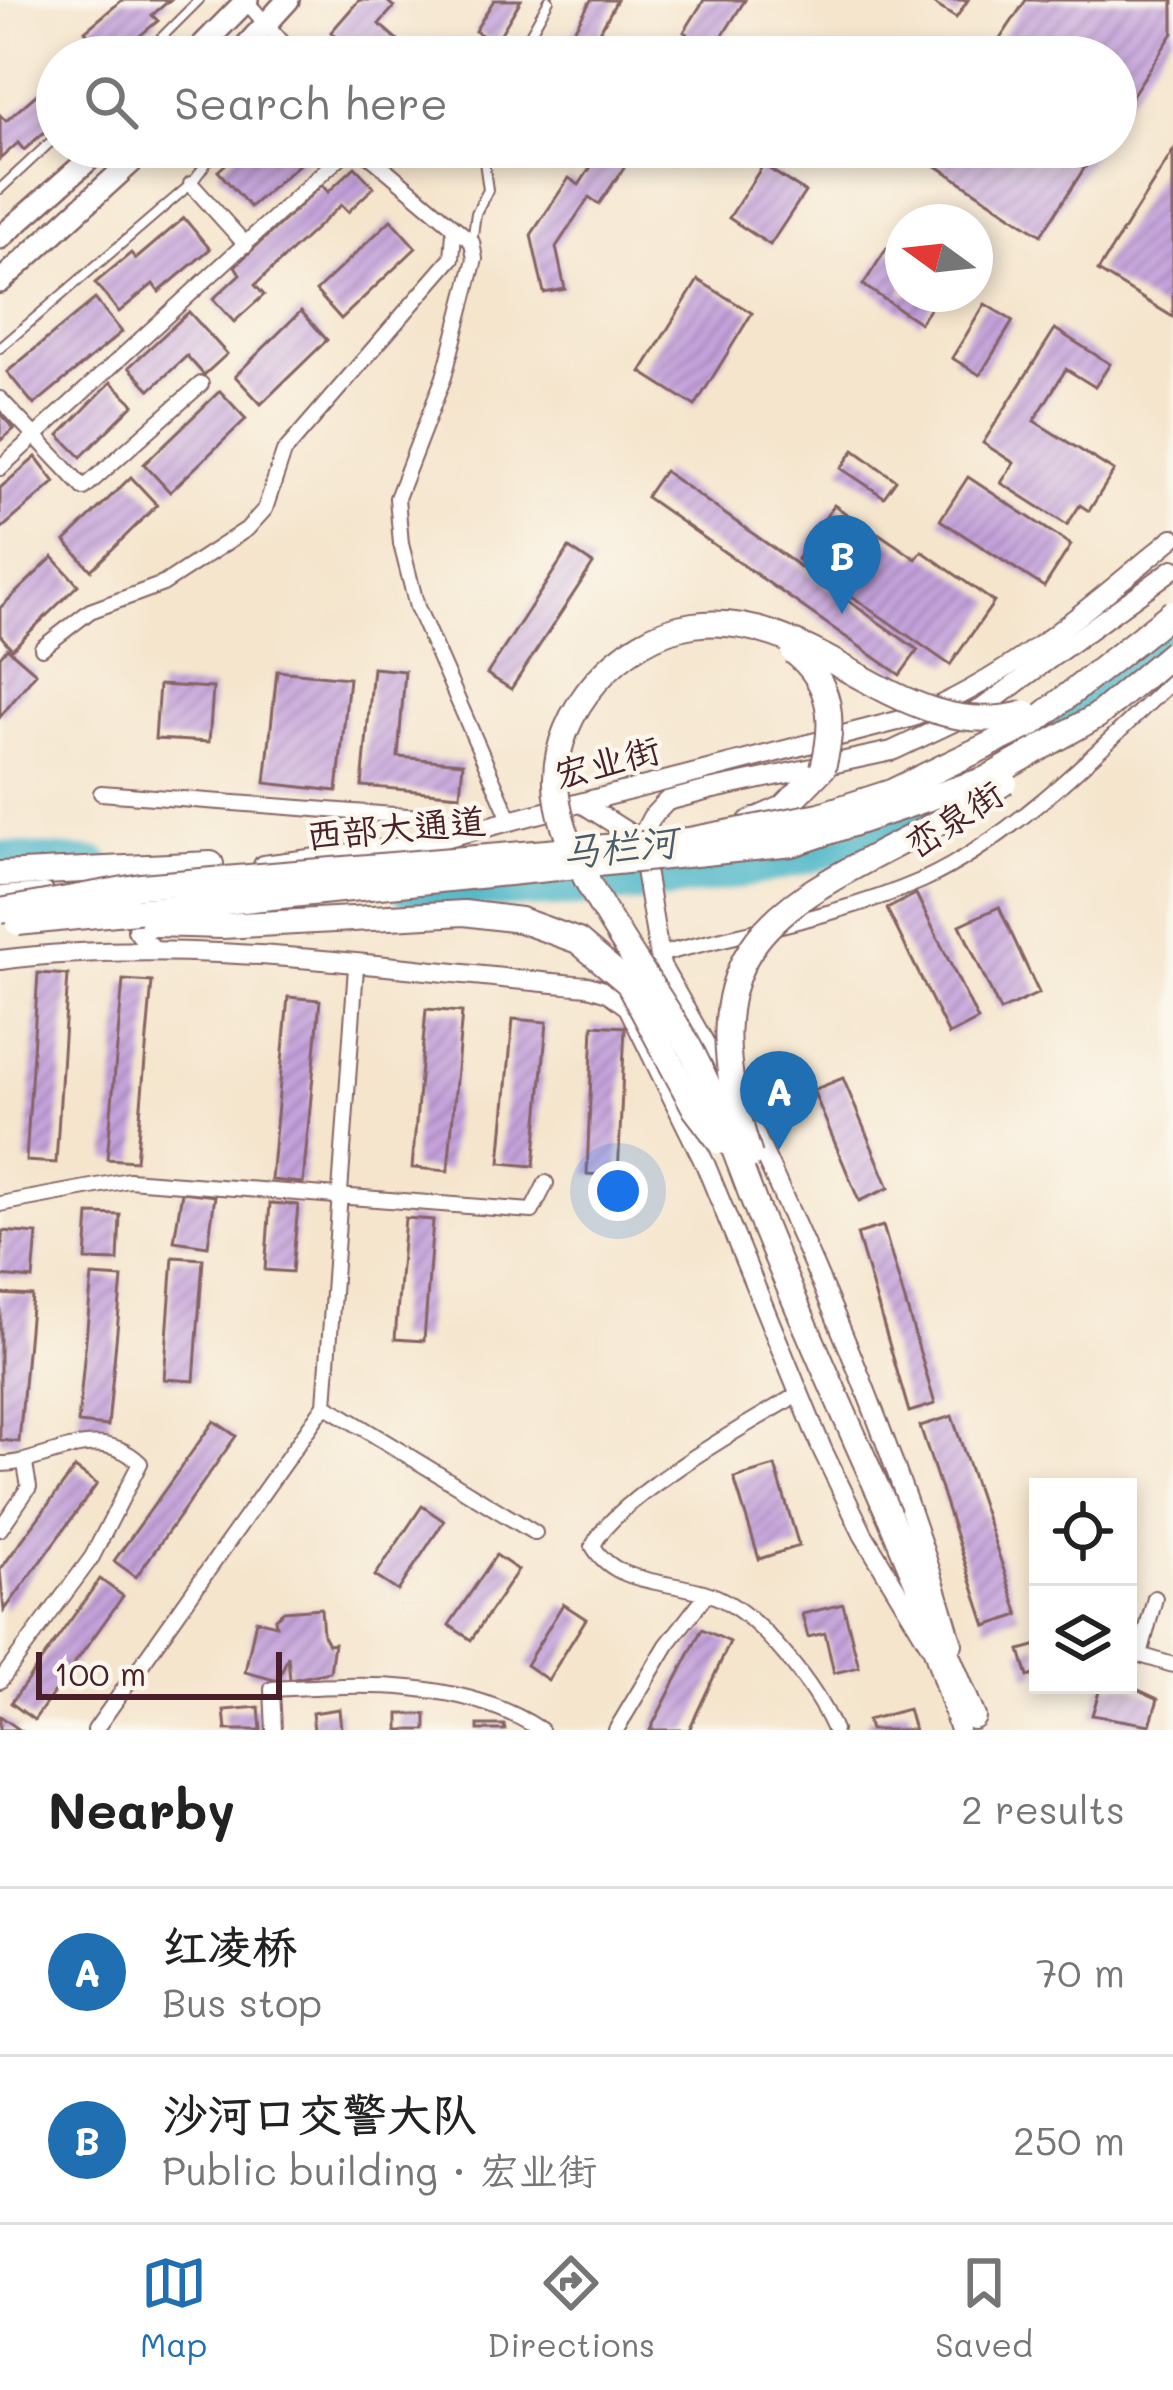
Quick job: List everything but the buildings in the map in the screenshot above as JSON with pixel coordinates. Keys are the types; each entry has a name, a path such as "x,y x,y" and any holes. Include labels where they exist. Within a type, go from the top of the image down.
{"highway":[{"name":"西部大通道","path":"0,910 141,886 708,836 820,815 891,792 1032,724 1173,612"},
{"path":"970,1726 889,1515 810,1341 695,1057 569,844 556,782 569,722 608,666 693,625 773,636 874,688 951,718 1010,718 1071,693"},
{"path":"708,836 784,808 823,768 830,709 824,688 814,668 773,636"},
{"name":"西部大通道","path":"0,925 794,844 986,778 1097,716 1173,652"},
{"path":"810,1341 742,1131 729,1054 732,982 752,940 789,903 948,820 1097,716"},
{"path":"0,874 228,864 356,867"},
{"path":"49,920 222,926 464,913 520,920 578,940 628,982 695,1109 741,1172"},
{"path":"889,1515 933,1650"}],"main road":[{"path":"211,36 246,0"},
{"path":"255,36 288,0"},
{"path":"0,238 79,168"},
{"path":"0,282 125,168"},
{"name":"宏业街","path":"0,896 417,845 874,729 951,702 1033,653 1173,538"},
{"name":"宏业街","path":"640,840 667,801 892,751 981,709 1173,568"},
{"path":"583,804 640,840 652,928 673,995 744,1112 842,1322 914,1508 970,1726"},
{"path":"153,950 137,930 136,917 146,892 165,877"},
{"path":"0,960 71,951 153,950 588,986 608,992 628,1007 706,1166 799,1394 863,1534 933,1650 970,1726"},
{"path":"588,986 658,955"}],"street":[{"path":"246,0 276,36"},
{"path":"0,468 332,168"},
{"path":"379,168 472,242 475,259 444,377 397,498 400,544 417,608 511,819"},
{"path":"191,184 246,245"},
{"path":"43,648 90,611 164,584 247,529 265,508 284,452 452,258 454,232"},
{"path":"0,399 84,488 201,384"},
{"name":"峦泉街","path":"658,955 923,880 981,845 1071,774 1173,680"},
{"path":"101,794 474,820 478,829"},
{"path":"95,1730 325,1405 356,967"},
{"path":"0,1204 129,1180 532,1211 546,1183"},
{"path":"799,1394 730,1433 602,1528 593,1546 602,1562 706,1595 748,1619 817,1692 834,1730"},
{"path":"325,1405 535,1533"},
{"path":"0,1464 25,1464 78,1442 129,1453 140,1463 92,1557 0,1681"},
{"path":"0,1529 29,1487 25,1464"},
{"path":"616,1730 668,1645 706,1595"},
{"path":"1155,1598 1140,1654 1173,1665"},
{"path":"274,1730 272,1689 389,1687 440,1690 502,1706 541,1730"}],"lane":[{"path":"163,36 200,0"},
{"path":"529,36 549,0"},
{"path":"0,189 36,156"},
{"path":"0,348 191,184 203,168"},
{"path":"472,242 476,213 488,190 485,168"}],"waterway":[{"name":"马栏河","path":"1033,744 1173,627"},
{"name":"马栏河","path":"406,890 539,892 673,884 805,860 930,816"},
{"name":"马栏河","path":"0,856 96,863"}],"place":[{"name":"沙河口交警大队","path":"842,614"},
{"name":"红凌桥","path":"779,1150"}]}
